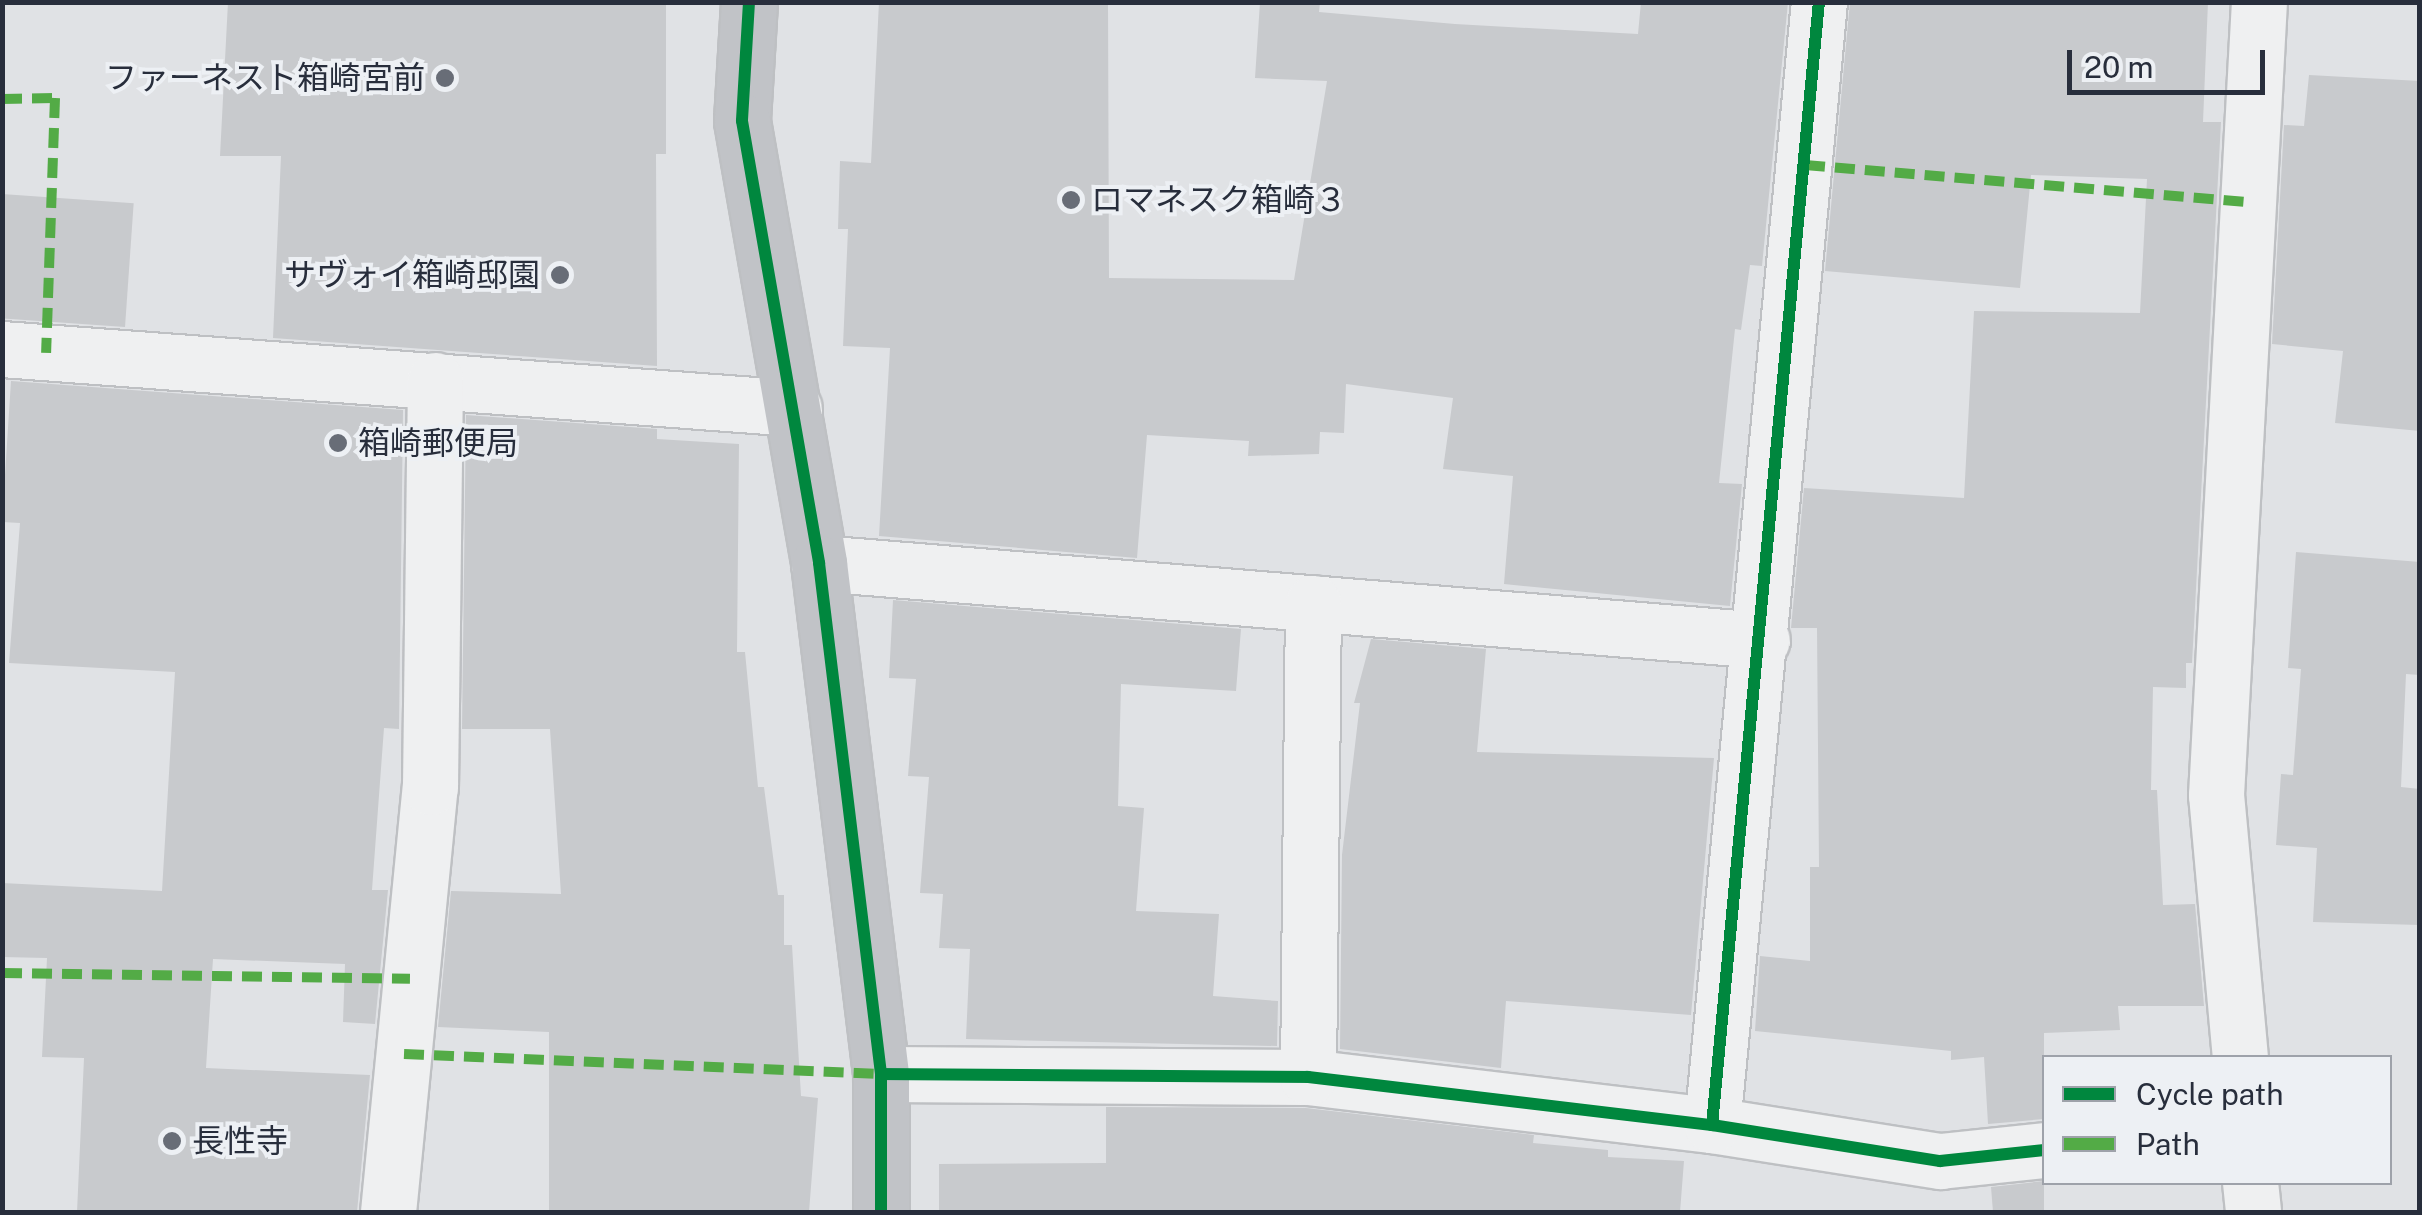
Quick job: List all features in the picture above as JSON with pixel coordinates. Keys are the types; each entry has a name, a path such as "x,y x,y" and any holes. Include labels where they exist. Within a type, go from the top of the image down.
{"street":[{"path":"749,2 742,121 819,563 881,1074 881,1212"},
{"path":"1712,1126 1762,640 1819,2"},
{"path":"2240,1055 2216,795 2260,2"},
{"path":"2,350 794,408"},
{"path":"388,1212 430,786 435,380"},
{"path":"819,563 1762,640"},
{"path":"1308,1077 1313,603"},
{"path":"881,1074 1308,1077 1712,1126 1940,1160 2042,1150"},
{"path":"2250,1185 2253,1212"}],"building":[{"path":"228,2 666,2 666,154 656,154 657,366 273,338 281,156 220,156"},
{"path":"879,2 1108,2 1109,278 1294,280 1327,81 1255,78 1260,2 1320,2 1319,12 1455,24 1638,34 1641,2 1788,2 1762,266 1750,265 1741,330 1735,329 1719,483 1742,484 1730,606 1504,584 1513,476 1443,469 1453,398 1346,384 1344,433 1320,432 1319,454 1248,456 1249,441 1147,435 1137,558 879,536 890,348 843,346 848,229 838,229 840,161 871,163"},
{"path":"1850,2 2208,2 2203,122 2221,122 2192,663 2186,663 2186,688 2153,687 2151,790 2157,790 2163,905 2195,904 2204,1006 2118,1006 2120,1030 2044,1033 2042,1119 1988,1124 1984,1057 1951,1060 1951,1051 1755,1031 1760,956 1810,961 1810,867 1819,867 1817,628 1791,628 1804,488 1964,498 1974,311 2140,313 2147,179 2031,175 2020,288 1825,271"},
{"path":"2309,75 2420,81 2420,431 2335,423 2343,351 2272,344 2284,125 2304,126"},
{"path":"2,194 134,203 125,327 2,318"},
{"path":"11,381 403,410 399,729 384,728 372,890 388,890 375,1024 343,1022 345,964 213,959 206,1068 370,1075 357,1212 77,1212 84,1058 42,1057 47,958 2,957 2,883 162,891 175,672 9,663 20,523 2,522"},
{"path":"466,415 657,429 657,439 739,444 737,652 745,652 758,787 764,787 778,895 784,895 784,945 792,945 801,1096 818,1098 809,1212 549,1212 549,1032 438,1027 451,891 561,894 550,729 462,729"},
{"path":"2296,552 2420,562 2420,675 2406,674 2401,787 2420,789 2420,925 2313,922 2317,848 2276,845 2281,774 2293,775 2301,669 2288,668"},
{"path":"893,600 1241,629 1236,691 1121,684 1118,806 1144,808 1136,911 1219,914 1213,996 1278,1001 1277,1046 966,1039 970,949 939,948 943,894 920,893 929,777 908,776 916,679 889,678"},
{"path":"1371,639 1486,649 1477,752 1714,758 1691,1015 1506,1001 1501,1068 1340,1049 1342,855 1360,703 1354,703"},
{"path":"1106,1107 1306,1108 1534,1135 1533,1143 1608,1150 1608,1157 1684,1161 1680,1212 939,1212 939,1164 1106,1163"},
{"path":"2042,1181 2044,1212 1993,1212 1991,1187"}],"marked path":[{"path":"2,99 55,98 46,353"},
{"path":"1805,165 2249,202"},
{"path":"2,973 410,979"},
{"path":"404,1054 881,1074"}],"cycle path":[{"path":"749,2 742,121 819,563 881,1074 881,1212"},
{"path":"1712,1125 1819,2"},
{"path":"881,1074 1308,1077 1712,1125 1940,1161 2042,1150"}],"place":[{"name":"ファーネスト箱崎宮前","path":"445,78"},
{"name":"ロマネスク箱崎３","path":"1071,200"},
{"name":"サヴォイ箱崎邸園","path":"560,275"},
{"name":"箱崎郵便局","path":"338,443"},
{"name":"長性寺","path":"172,1141"}]}
